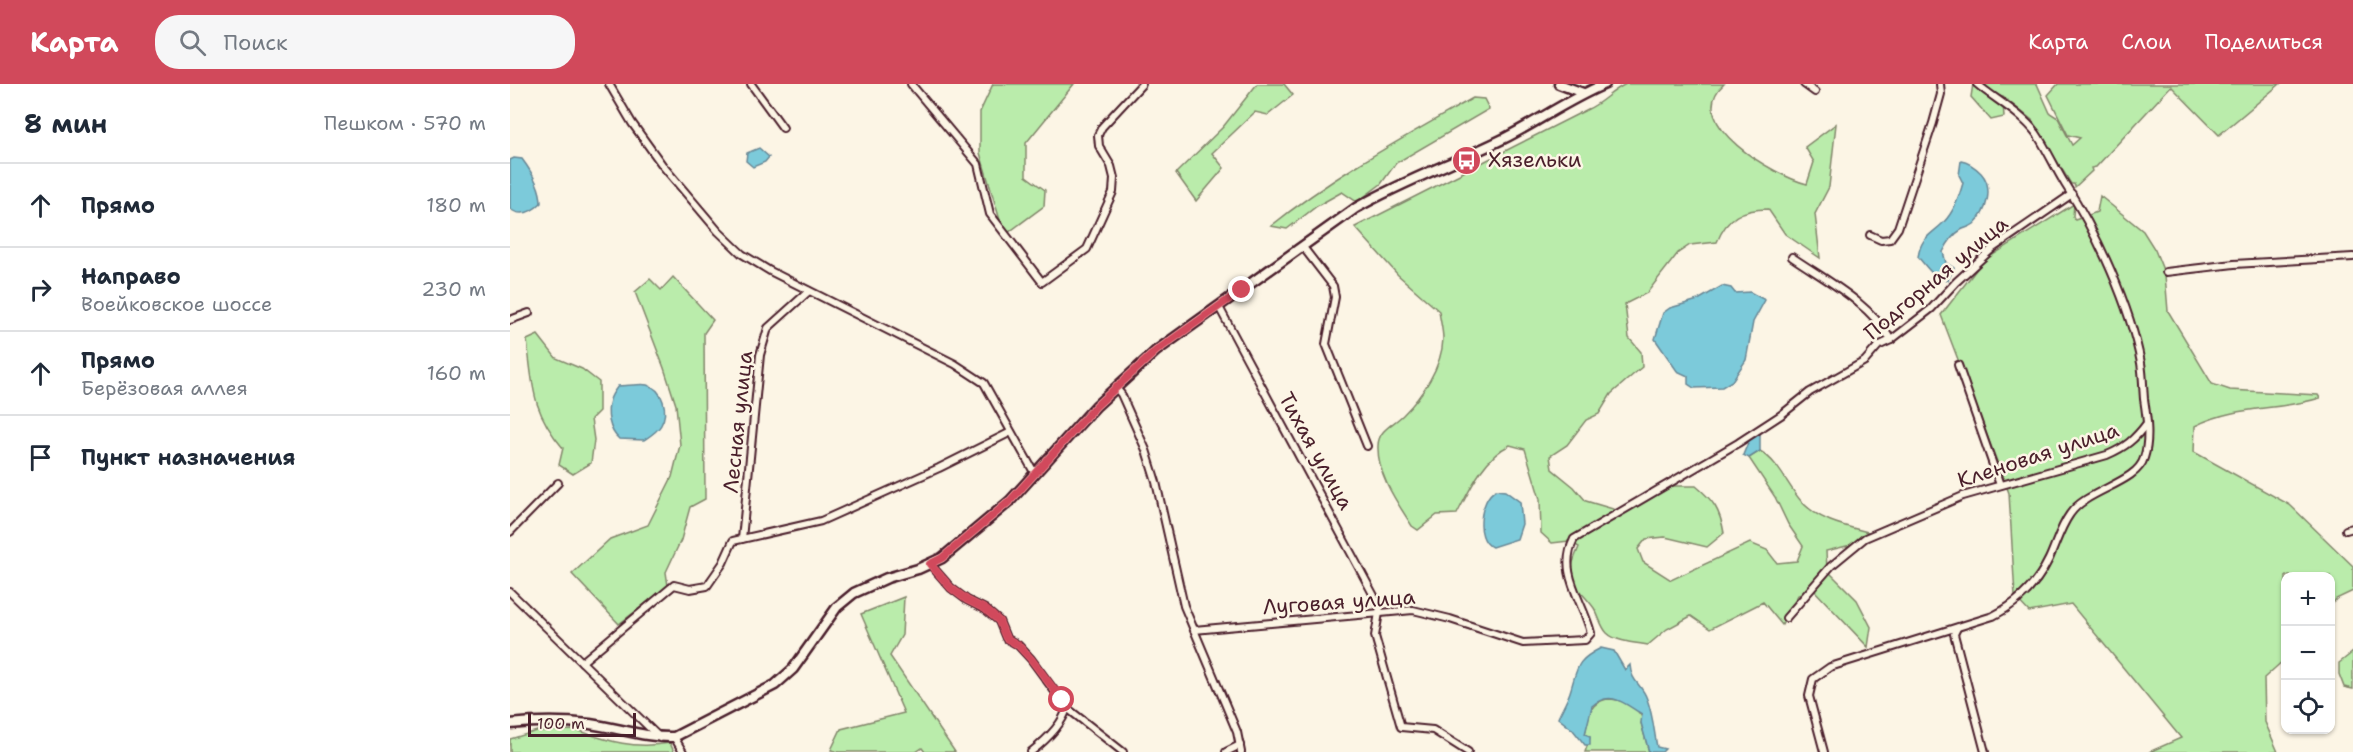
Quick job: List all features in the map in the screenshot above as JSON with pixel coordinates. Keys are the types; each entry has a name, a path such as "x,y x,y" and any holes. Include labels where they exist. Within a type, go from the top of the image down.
{"street":[{"path":"609,84 632,123 663,166 718,231 742,254 770,271 955,364 984,383 1035,474"},
{"path":"752,84 783,128"},
{"path":"911,84 978,164 990,214 1042,282 1087,249 1113,192 1114,178 1111,166 1099,146 1098,135 1102,127 1142,84"},
{"path":"1559,84 1583,93"},
{"path":"510,724 561,721 592,724 660,738 674,737 775,686 793,669 837,607 854,593 942,558 988,521 1108,395 1156,351 1356,208 1384,192 1505,138 1583,93 1605,84"},
{"path":"1804,84 1815,92"},
{"path":"1870,236 1881,240 1890,239 1899,228 1934,123 1941,94 1940,84"},
{"path":"1977,84 2026,123 2036,134 2072,194 2122,300 2140,363 2147,422"},
{"name":"Подгорная улица","path":"1731,445 1781,415 1810,392 1865,361 1878,346 1891,340 1931,309 1986,254 2072,194"},
{"path":"1303,246 1333,286 1335,297 1326,344 1366,446"},
{"path":"1792,257 1859,302 1886,331 1891,340"},
{"path":"2166,272 2234,264 2353,257"},
{"name":"Лесная улица","path":"742,540 760,355 768,328 809,291"},
{"name":"Тихая улица","path":"1218,307 1362,571 1380,607 1379,612"},
{"path":"510,320 529,313"},
{"path":"1958,365 2000,485"},
{"path":"1116,388 1121,394 1146,450 1156,482 1184,606 1238,732 1240,748 1226,752"},
{"name":"Кленовая улица","path":"1786,618 1831,566 1865,538 1962,496 2125,448 2147,422"},
{"name":"Кленовая улица","path":"1824,752 1809,696 1813,679 1830,668 1993,616 2023,596 2049,560 2063,524 2072,510 2085,499 2140,466 2145,454 2147,422"},
{"path":"582,662 674,585 690,589 707,586 723,563 733,541 821,521 939,468 1011,432"},
{"name":"Луговая улица","path":"1194,630 1413,610 1450,619 1523,643 1585,640 1591,633 1588,621 1570,584 1569,548 1574,539 1731,445"},
{"path":"510,532 558,483"},
{"path":"930,564 951,588 967,600 985,609 999,621 1006,638 1018,645 1031,659 1067,708 1124,752"},
{"path":"510,592 660,738"},
{"path":"1379,612 1375,636 1401,727 1433,730 1468,752"},
{"path":"1957,628 1954,634 1985,752"},
{"path":"1031,752 1055,729 1065,716 1067,708"},
{"path":"674,737 683,752"}],"green space":[{"path":"993,84 1074,84 1026,143 1026,176 1045,190 1044,206 1009,232 1002,227 980,153 980,112"},
{"path":"1257,84 1284,84 1293,95 1268,115 1255,112 1212,153 1224,168 1196,201 1176,173 1223,127"},
{"path":"1626,84 1724,84 1714,99 1714,115 1723,131 1737,146 1755,159 1792,179 1807,184 1814,162 1805,147 1836,124 1829,187 1815,214 1820,258 1785,234 1768,209 1759,209 1736,216 1726,226 1717,242 1690,245 1678,253 1647,293 1625,304 1629,338 1641,352 1642,367 1611,394 1599,414 1586,420 1567,445 1550,456 1552,469 1574,487 1586,501 1623,512 1667,486 1696,486 1702,491 1712,501 1718,512 1724,533 1707,547 1665,537 1646,539 1638,549 1643,562 1671,580 1750,543 1767,550 1777,563 1797,561 1803,546 1749,458 1760,451 1772,461 1808,508 1832,522 1868,532 1855,544 1826,551 1827,570 1857,600 1871,627 1868,647 1814,590 1798,595 1782,625 1763,602 1710,629 1691,616 1667,629 1648,645 1627,642 1605,631 1594,608 1573,582 1571,569 1579,547 1569,541 1552,543 1541,533 1540,499 1525,449 1510,445 1501,450 1485,466 1457,514 1437,515 1418,530 1412,526 1384,478 1379,457 1380,436 1399,419 1424,390 1439,360 1443,332 1439,311 1398,275 1355,227 1593,106"},
{"path":"1973,84 2037,84 2050,113 2058,118 2072,145 2080,138 2068,135 2048,95 2058,84 2280,84 2219,135 2171,86 2075,187 2032,120 2003,97 1998,96 2003,102 2004,117 1991,120 1971,97"},
{"path":"1473,98 1484,99 1489,109 1396,163 1381,184 1357,202 1342,192 1317,206 1287,229 1271,226 1344,174"},
{"path":"2100,196 2143,231 2155,250 2165,275 2168,311 2212,384 2230,390 2318,395 2320,398 2289,405 2241,411 2210,419 2195,426 2194,452 2290,505 2353,566 2353,591 2335,600 2335,572 2281,572 2281,663 2264,678 2265,722 2278,752 2149,752 2181,738 2071,604 2029,612 2015,597 2009,493 1941,315 1983,261 2074,204 2075,220 2097,212"},
{"path":"673,277 713,320 704,333 705,499 690,507 681,540 666,572 668,586 619,624 572,574 610,539 648,525 672,477 680,445 676,405 635,292 650,279 661,290"},
{"path":"538,335 556,358 582,369 599,382 599,411 591,419 594,440 591,463 573,474 559,465 563,448 545,422 535,397 527,340"},
{"path":"904,597 902,635 890,656 955,752 925,752 922,748 916,752 838,752 831,750 841,729 904,713 861,614"},
{"path":"2353,652 2353,689 2344,687 2339,674 2339,663"},
{"path":"1607,699 1628,704 1640,714 1649,752 1585,752 1590,738 1585,734 1590,712 1596,704"},
{"path":"577,730 633,745 670,743 674,752 510,752 510,739 537,731"}],"water":[{"path":"759,148 769,157 765,162 753,167 746,161 747,153"},
{"path":"522,159 532,174 541,203 534,209 522,213 510,209 510,160"},
{"path":"1961,161 1981,173 1988,192 1979,219 1955,234 1943,252 1946,263 1954,268 1948,280 1935,275 1918,257 1921,245 1947,219 1956,204 1963,183 1959,175"},
{"path":"1722,286 1731,288 1735,293 1750,292 1765,300 1753,322 1746,360 1732,381 1722,387 1694,388 1688,384 1688,376 1677,371 1655,339 1663,313 1670,308 1698,300"},
{"path":"618,386 653,387 663,401 664,413 660,427 644,440 619,439 613,431 608,416 613,393"},
{"path":"1760,434 1760,451 1749,458 1743,455 1750,438"},
{"path":"1496,490 1505,491 1520,502 1522,524 1517,539 1492,547 1486,543 1483,536 1481,518 1486,501"},
{"path":"1601,648 1614,651 1625,670 1630,665 1634,679 1647,699 1657,747 1665,749 1662,752 1649,752 1641,723 1642,714 1618,700 1606,699 1592,706 1585,734 1590,736 1590,745 1585,745 1573,730 1558,718 1582,661"}],"place":[{"name":"Хязельки","path":"1467,160"}],"route":[{"path":"1062,700 1031,659 1018,645 1006,638 999,621 985,609 967,600 951,588 930,564 942,558 1010,501 1096,406 1156,351 1242,290"}]}
